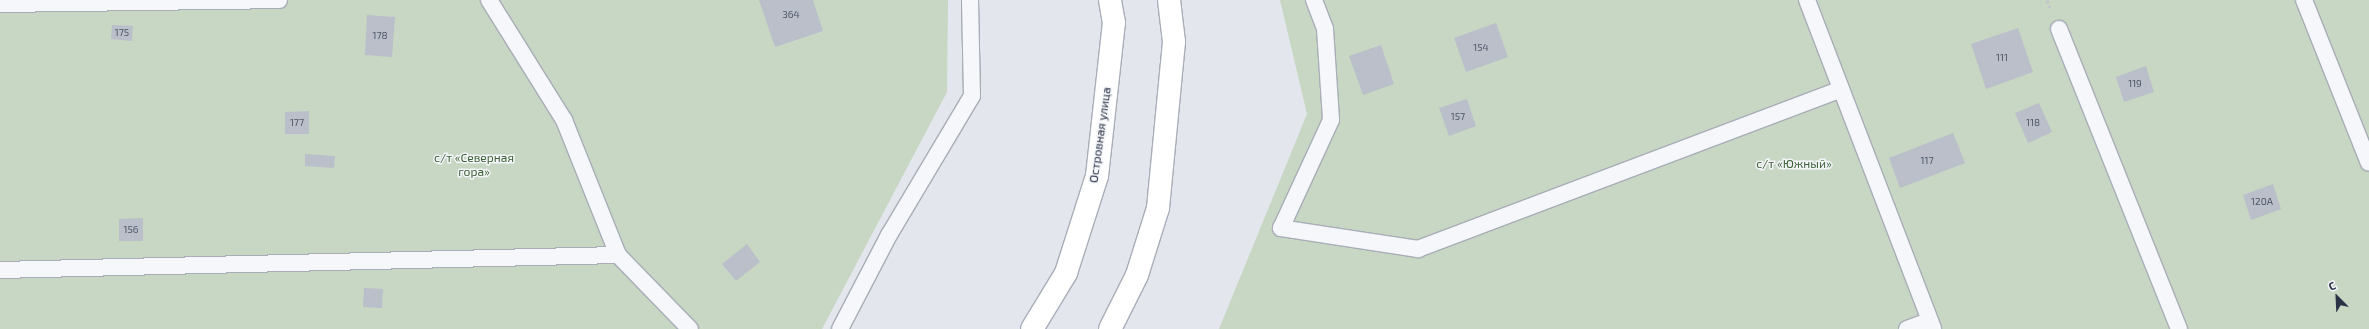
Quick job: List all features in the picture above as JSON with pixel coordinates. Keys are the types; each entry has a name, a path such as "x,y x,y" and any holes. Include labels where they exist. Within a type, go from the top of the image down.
{"main road":[{"name":"Островная улица","path":"1032,329 1066,273 1097,176 1114,23 1110,0"},
{"path":"1110,329 1137,275 1158,208 1174,42 1170,0"}],"lane":[{"path":"0,4 279,0"},
{"path":"489,0 564,120 618,255 690,329"},
{"path":"840,329 888,235 972,96 970,0"},
{"path":"1314,0 1325,29 1331,120 1282,228 1418,249 1841,89"},
{"path":"1808,0 1931,325 1907,329"},
{"path":"2304,0 2369,163"},
{"path":"2059,29 2180,329"},
{"path":"0,270 618,255"}],"green space":[{"name":"с/т «Северная гора»","path":"0,0 948,0 947,92 822,329 0,329"},
{"name":"с/т «Южный»","path":"1280,0 2369,0 2369,329 1219,329 1307,114"}],"building":[{"path":"759,0 813,0 823,31 775,47"},
{"path":"367,15 395,17 392,57 365,55"},
{"path":"1496,23 1508,57 1466,72 1454,38"},
{"path":"112,25 133,26 132,41 111,39"},
{"path":"2018,28 2033,72 1986,89 1971,44"},
{"path":"1381,45 1394,84 1363,95 1349,56"},
{"path":"2146,66 2154,92 2124,102 2116,77"},
{"path":"1467,99 1476,126 1449,136 1439,108"},
{"path":"2039,103 2052,132 2028,143 2015,113"},
{"path":"309,111 309,134 285,134 285,112"},
{"path":"1953,133 1965,163 1900,188 1889,158"},
{"path":"305,154 335,156 334,168 305,166"},
{"path":"2273,184 2281,209 2251,220 2243,195"},
{"path":"143,218 143,241 119,241 119,219"},
{"path":"747,244 760,262 736,281 722,264"},
{"path":"364,288 383,289 382,308 363,307"}]}
